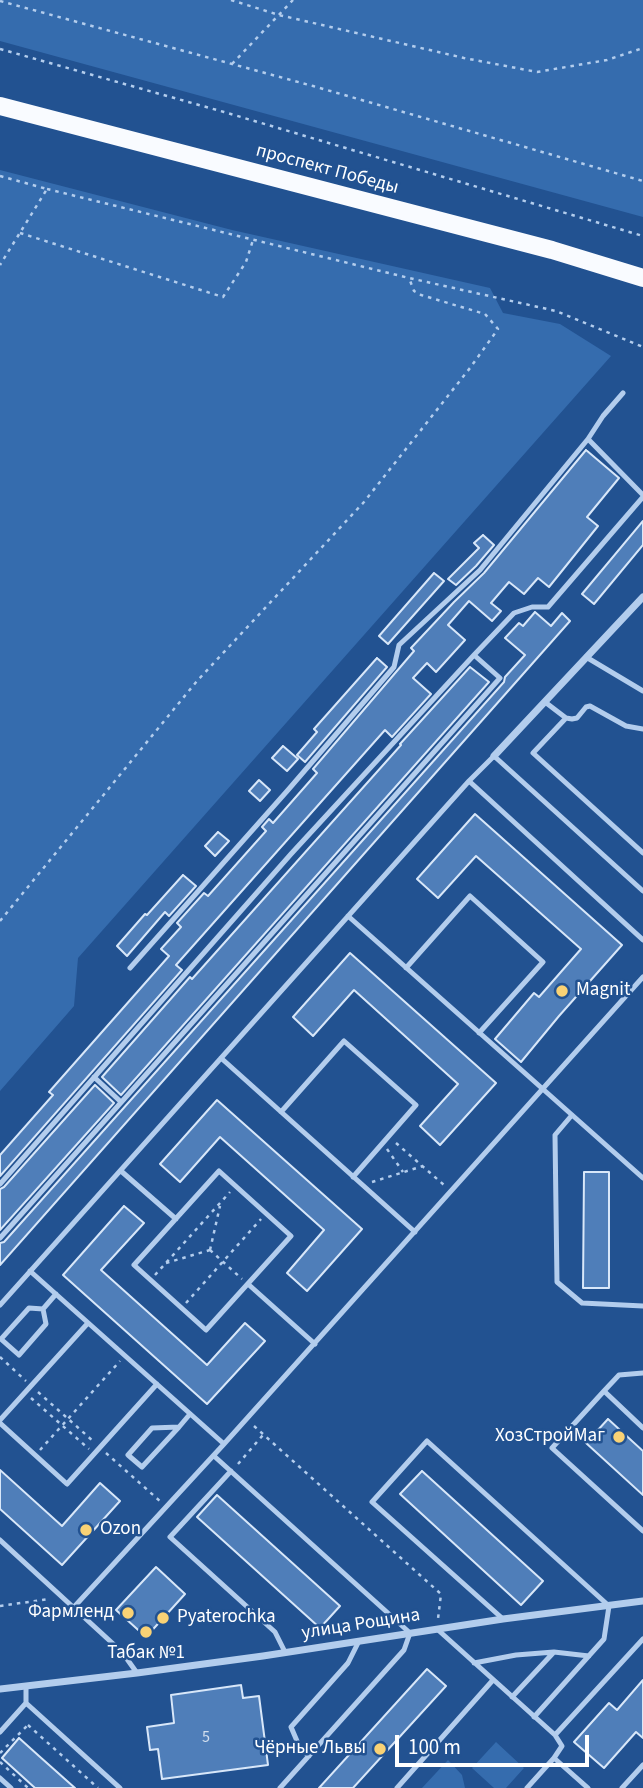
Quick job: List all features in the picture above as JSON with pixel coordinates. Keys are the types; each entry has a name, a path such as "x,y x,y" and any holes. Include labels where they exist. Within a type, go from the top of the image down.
{"main road":[{"name":"проспект Победы","path":"0,106 552,250 643,278"}],"street":[{"path":"494,756 643,597"},
{"name":"улица Рощина","path":"0,1689 136,1673 643,1601"}],"lane":[{"path":"130,968 394,667 399,645 480,570 623,393"},
{"path":"0,1184 291,854 474,655 514,613 532,607 548,607 643,496 588,439"},
{"path":"0,1238 500,678 474,655"},
{"path":"586,657 643,691"},
{"path":"545,702 566,718 577,718 590,706 626,726 643,729"},
{"path":"566,718 533,753 643,852"},
{"path":"0,1305 494,756 643,891"},
{"path":"469,781 643,940"},
{"path":"406,968 470,896 543,962 479,1033"},
{"path":"348,916 643,1178"},
{"path":"74,1607 246,1420 643,977"},
{"path":"281,1112 344,1041 416,1105 353,1177"},
{"path":"221,1059 415,1232"},
{"path":"93,1077 121,1102"},
{"path":"572,1115 555,1135 557,1282 582,1303 643,1306"},
{"path":"121,1171 176,1219"},
{"path":"219,1171 235,1186 291,1236 206,1330 134,1265 219,1171"},
{"path":"30,1271 224,1444"},
{"path":"248,1284 314,1344"},
{"path":"43,1309 56,1294"},
{"path":"29,1308 43,1309 46,1324 19,1355 1,1339 29,1308"},
{"path":"88,1323 0,1422 67,1484 157,1384"},
{"path":"643,1373 619,1375 552,1448 643,1531"},
{"path":"604,1391 643,1428"},
{"path":"179,1427 152,1428 128,1455 142,1467 179,1427 190,1415"},
{"path":"503,1619 372,1502 427,1441 609,1606 604,1639 534,1717"},
{"path":"214,1455 410,1633 404,1650 280,1788"},
{"path":"231,1471 170,1538 275,1632 285,1652"},
{"path":"0,1540 122,1652 136,1673"},
{"path":"437,1629 555,1735 562,1746 527,1788"},
{"path":"555,1735 643,1639"},
{"path":"309,1756 300,1748 291,1727 348,1663 359,1641"},
{"path":"473,1663 554,1651 589,1656"},
{"path":"512,1696 554,1651"},
{"path":"397,1788 493,1680"},
{"path":"0,1732 26,1703 26,1686"},
{"path":"26,1703 120,1788"},
{"path":"554,1758 588,1788"},
{"path":"622,1788 643,1765"},
{"path":"0,1778 10,1788"}],"path":[{"path":"231,0 279,15 537,72 607,60 643,48"},
{"path":"232,64 293,0"},
{"path":"0,2 327,89 643,181"},
{"path":"0,49 643,236"},
{"path":"0,176 409,278 556,311 643,347"},
{"path":"0,265 47,188"},
{"path":"20,233 223,297 246,262 253,240"},
{"path":"0,921 197,681 364,502 498,329 485,314 421,295 414,290 409,278"},
{"path":"389,1136 452,1191"},
{"path":"383,1143 403,1172"},
{"path":"362,1185 423,1166"},
{"path":"151,1280 235,1186"},
{"path":"210,1250 221,1202"},
{"path":"181,1308 266,1214"},
{"path":"210,1250 248,1284"},
{"path":"166,1264 210,1250"},
{"path":"35,1455 125,1356"},
{"path":"0,1357 166,1507"},
{"path":"25,1392 94,1454"},
{"path":"246,1420 441,1594 437,1629"},
{"path":"231,1471 263,1435"},
{"path":"0,1606 62,1597"},
{"path":"0,1753 28,1725 98,1788"},
{"path":"0,1762 28,1788"}],"shaded area":[{"path":"0,0 643,0 643,217 0,41"},
{"path":"0,170 232,230 490,288 503,313 560,324 611,356 78,958 74,1006 0,1091"},
{"path":"496,1742 524,1768 506,1788 494,1788 472,1768"},
{"path":"448,1760 462,1775 465,1788 422,1788"}],"building":[{"path":"586,450 619,478 587,517 598,526 549,587 538,578 524,594 509,582 491,603 501,611 492,621 469,601 448,625 465,640 436,672 427,663 413,678 431,694 392,737 385,730 176,965 182,970 0,1176 0,1155 53,1095 49,1092 169,956 161,949 181,927 177,923 204,893 208,896 266,831 262,827 269,819 273,823 317,773 313,769 414,651 411,648 484,573"},
{"path":"643,521 643,545 594,604 582,594"},
{"path":"483,535 494,545 456,585 448,579 479,548 474,543"},
{"path":"434,573 444,581 388,644 379,636"},
{"path":"535,612 551,626 562,613 570,621 0,1265 0,1243 4,1242 504,682 505,677 525,655 505,638 519,623 523,626"},
{"path":"377,658 387,667 305,762 297,755 317,732 314,729"},
{"path":"470,667 489,682 121,1095 102,1077"},
{"path":"283,746 298,759 287,771 272,758"},
{"path":"259,780 270,790 260,801 249,791"},
{"path":"475,814 622,945 521,1062 495,1039 534,993 539,997 581,949 476,856 438,898 417,879"},
{"path":"218,832 229,841 215,856 205,846"},
{"path":"183,875 196,886 169,916 165,912 127,956 117,946"},
{"path":"350,953 496,1083 440,1145 420,1126 458,1084 354,990 313,1036 293,1017"},
{"path":"95,1085 114,1103 0,1230 0,1189"},
{"path":"217,1100 362,1229 307,1291 287,1273 324,1230 220,1137 180,1182 160,1164"},
{"path":"584,1172 609,1172 609,1288 583,1288"},
{"path":"124,1206 144,1223 101,1270 207,1365 245,1323 265,1341 207,1404 63,1275"},
{"path":"608,1419 643,1451 643,1495 586,1443"},
{"path":"0,1470 62,1526 100,1483 120,1501 62,1565 0,1509"},
{"path":"422,1471 543,1581 521,1605 400,1494"},
{"path":"217,1495 340,1606 320,1628 197,1517"},
{"path":"156,1567 185,1594 146,1637 116,1610"},
{"path":"427,1669 446,1686 353,1788 319,1788"},
{"path":"643,1680 643,1738 636,1732 604,1768 574,1742 609,1703 617,1710"},
{"path":"241,1685 243,1698 259,1696 268,1765 162,1779 158,1749 150,1750 147,1727 174,1723 171,1695"},
{"path":"19,1738 75,1788 35,1788 2,1758"}],"place":[{"name":"Magnit","path":"562,991"},
{"name":"ХозСтройМаг","path":"619,1437"},
{"name":"Ozon","path":"86,1530"},
{"name":"Фармленд","path":"128,1613"},
{"name":"Pyaterochka","path":"163,1618"},
{"name":"Табак №1","path":"146,1632"},
{"name":"Чёрные Львы","path":"380,1749"}]}
